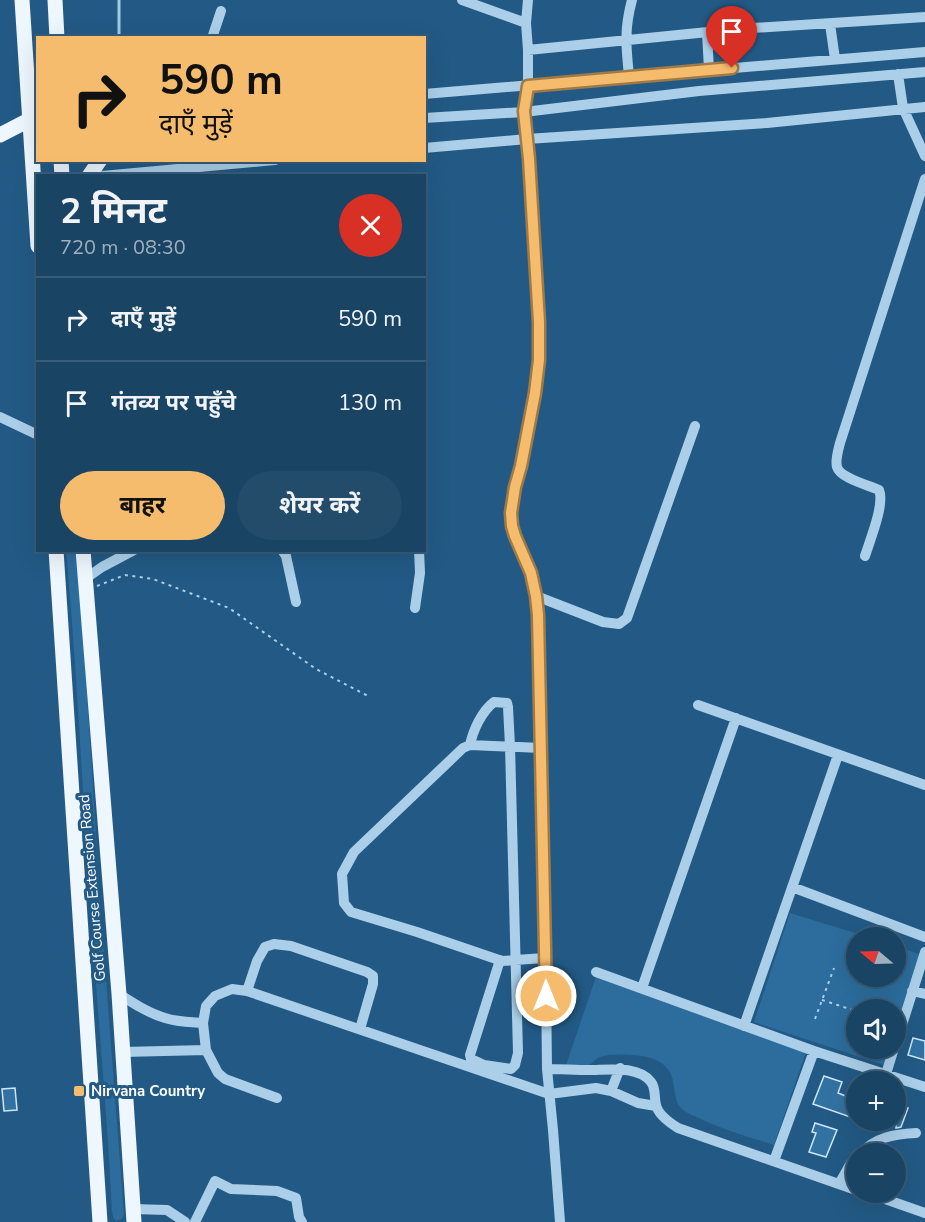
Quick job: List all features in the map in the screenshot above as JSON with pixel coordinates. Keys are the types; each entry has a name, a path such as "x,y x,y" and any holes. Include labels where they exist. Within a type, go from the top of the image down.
{"main road":[{"path":"22,0 36,217"},
{"path":"54,0 57,36"},
{"path":"0,123 29,115"},
{"path":"0,135 29,115"},
{"name":"Golf Course Extension Road","path":"56,552 100,1222"},
{"name":"Golf Course Extension Road","path":"83,552 119,994 133,1216"}],"street":[{"path":"462,0 526,23"},
{"path":"528,0 526,23 528,86 524,111 539,322 539,360 535,393 511,513 512,526 531,573 536,596 539,639 547,1069 560,1222"},
{"path":"629,76 625,41 627,20 633,0"},
{"path":"213,36 220,12"},
{"path":"528,50 738,29 925,16"},
{"path":"830,24 835,59"},
{"path":"707,32 709,70"},
{"path":"426,94 925,52"},
{"path":"426,118 524,111 687,92 925,72"},
{"path":"898,74 903,108 925,156"},
{"path":"426,148 767,123 925,107"},
{"path":"124,174 253,162"},
{"path":"865,556 882,496 879,489 844,476 837,470 836,462 840,443 925,179"},
{"path":"0,417 36,434"},
{"path":"536,596 603,622 619,624 627,618 695,426"},
{"path":"85,584 102,567 130,552"},
{"path":"283,552 296,602"},
{"path":"415,608 420,573 419,552"},
{"path":"470,745 472,736 488,706 494,702 507,703 518,1053 511,1070 477,1062 471,1059 470,1055 500,960"},
{"path":"698,705 925,785"},
{"path":"642,988 736,718"},
{"path":"541,748 470,745 463,748 354,852 342,874 344,903 351,912 500,960 545,958"},
{"path":"744,1026 838,755"},
{"path":"792,887 925,937"},
{"path":"247,991 256,962 265,947 274,944 291,946 373,976 373,984 360,1029"},
{"path":"906,1010 925,952"},
{"path":"596,972 877,1071"},
{"path":"278,1098 225,1079 218,1073 206,1050 203,1023 206,1006 215,996 231,989 247,991 549,1094 596,1088 611,1091 638,1103 656,1106"},
{"path":"912,991 925,994"},
{"path":"119,994 164,1018 203,1023"},
{"path":"123,1052 206,1050"},
{"path":"774,1161 814,1050"},
{"path":"547,1069 620,1068 634,1072 651,1081 656,1106 670,1123 678,1128 846,1186"},
{"path":"611,1091 620,1068"},
{"path":"906,1081 925,1087"},
{"path":"875,1143 893,1134 916,1133"},
{"path":"839,1184 846,1172"},
{"path":"195,1222 215,1181 231,1189 278,1191 296,1198 302,1222"},
{"path":"895,1203 925,1214"},
{"path":"133,1216 167,1210 183,1221"}],"path":[{"path":"85,584 125,575 153,579 229,608 316,669 370,697"},
{"path":"815,1019 834,968"},
{"path":"822,1000 846,1008"}],"shaded area":[{"path":"66,552 78,552 101,915 124,1215 122,1219 116,1221 112,1211"},
{"path":"790,913 846,930 846,987 906,987 906,949 919,954 905,999 846,999 846,1052 754,1022"},
{"path":"596,977 807,1049 774,1145 717,1126 683,1110 678,1104 668,1069 651,1058 611,1055 600,1057 587,1066 566,1065"},
{"path":"866,1059 886,1059 884,1065"}],"building":[{"path":"913,1038 925,1041 925,1060 908,1055"},
{"path":"824,1076 842,1082 838,1093 846,1096 846,1116 813,1104"},
{"path":"15,1088 17,1110 4,1111 2,1089"},
{"path":"815,1123 837,1130 826,1157 809,1152 816,1133 812,1132"}],"waterway":[{"path":"119,0 119,36"}],"place":[{"name":"Nirvana Country","path":"79,1091"}],"route":[{"path":"546,996 538,615 531,573 515,536 511,513 535,393 539,360 539,322 524,111 528,86 732,68"}]}
